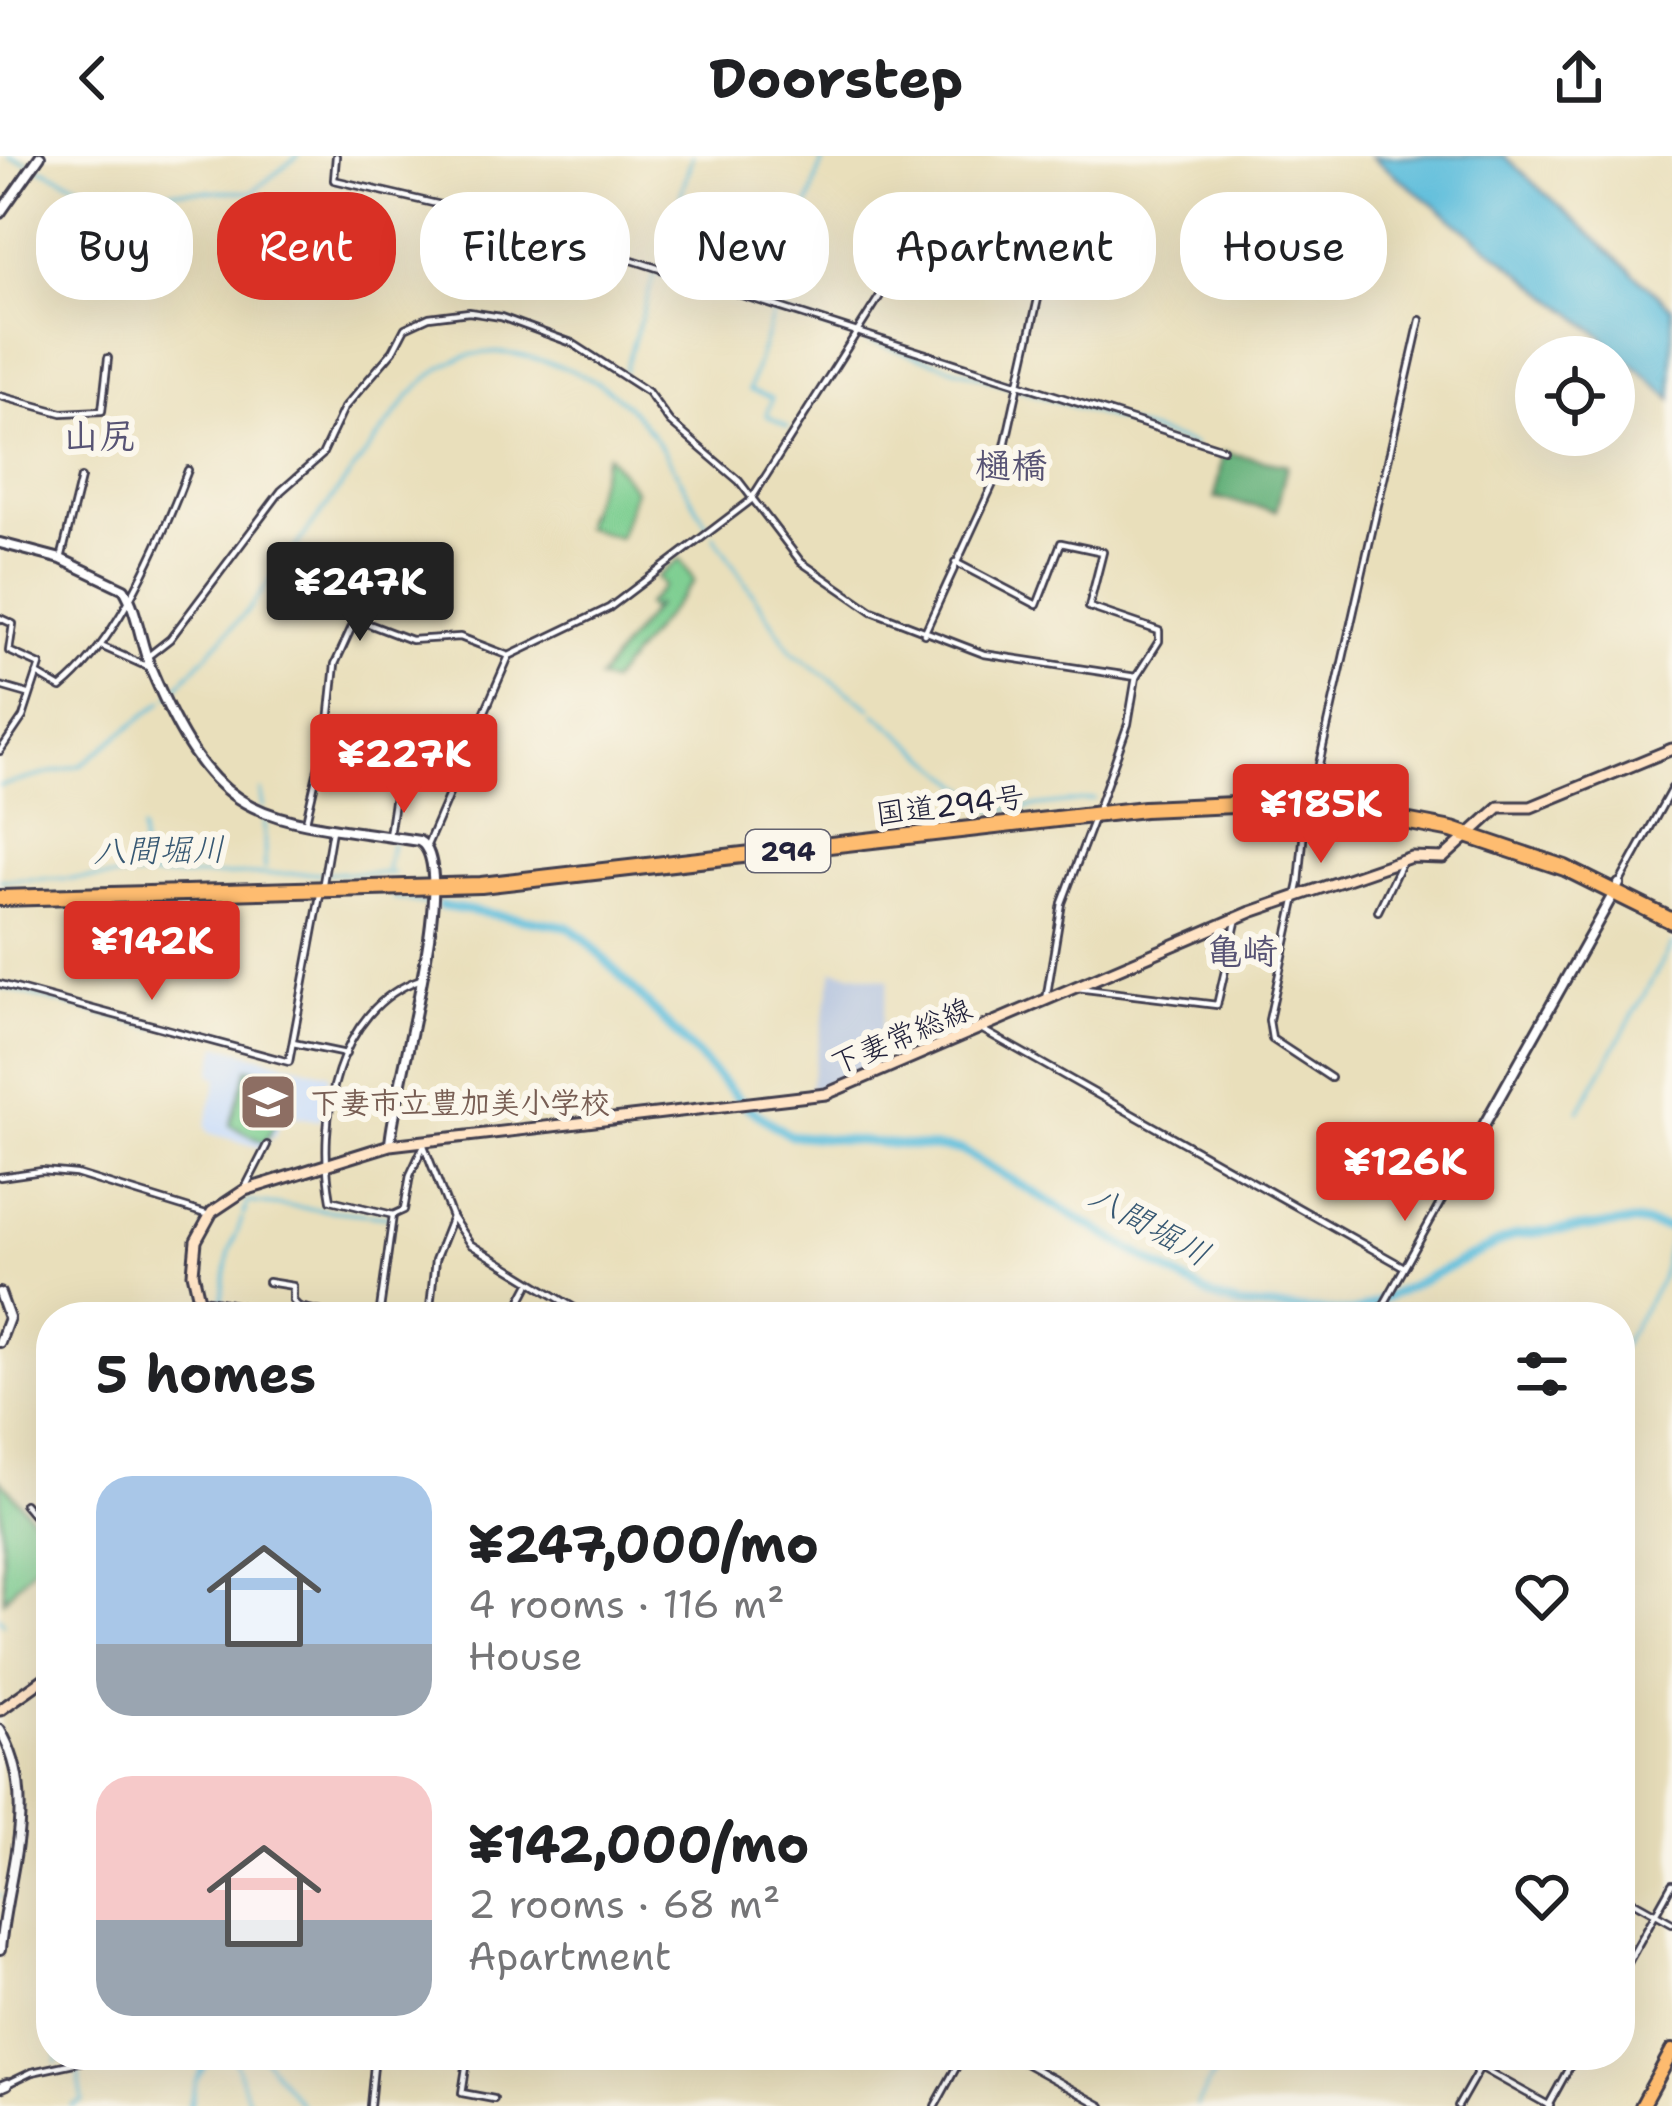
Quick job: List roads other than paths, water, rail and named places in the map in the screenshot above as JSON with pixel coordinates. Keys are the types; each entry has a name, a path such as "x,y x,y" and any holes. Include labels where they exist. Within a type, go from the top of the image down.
{"highway":[{"name":"国道294号","path":"0,894 434,883 1097,810 1310,802 1472,832 1617,887 1672,916"}],"main road":[{"name":"下妻常総線","path":"209,1215 245,1190 390,1145 816,1096 1238,918 1402,861 1443,858 1499,807 1531,806 1672,749"},
{"path":"199,1300 194,1252 209,1215"},
{"path":"0,1710 36,1685"},
{"path":"1642,2106 1672,2051"}],"street":[{"path":"0,213 40,156"},
{"path":"336,156 334,180 454,208 500,210 856,336 1223,449"},
{"path":"390,1145 422,979 434,883 427,845 509,656 609,608 749,501 878,300"},
{"path":"924,634 993,484 1037,300"},
{"path":"147,657 170,639 281,491 322,455 344,408 393,351 401,332 429,317 469,312 500,317 596,355 648,392 670,422 739,481 749,501 814,573 880,616 994,656 1136,677"},
{"path":"1330,1078 1275,1041 1269,1031 1310,802 1420,320"},
{"path":"0,396 62,412 102,411 108,358"},
{"path":"37,674 62,687 88,666 149,566 188,470"},
{"path":"61,559 81,478"},
{"path":"955,562 1036,605 1060,543 1102,552 1089,607 1117,620 1159,628 1159,641 1136,677 1128,724 1062,903 1046,1000"},
{"path":"0,544 61,559 119,585 128,595 151,669 200,763 220,789 258,812 427,845"},
{"path":"337,612 420,642 460,637 509,656"},
{"path":"0,618 13,624 9,651 37,662 23,717 0,752"},
{"path":"306,821 329,722 330,687 355,620"},
{"path":"101,646 151,669"},
{"path":"0,686 28,694"},
{"path":"389,836 397,781"},
{"path":"1386,1302 1672,788"},
{"path":"0,984 290,1062 333,826"},
{"path":"1378,911 1402,861"},
{"path":"1299,879 1323,887"},
{"path":"1076,988 1217,1005 1238,918"},
{"path":"422,979 372,1006 346,1054 323,1135 333,1203 393,1215 404,1210 410,1175 423,1142"},
{"path":"981,1029 1404,1267"},
{"path":"293,1043 346,1054"},
{"path":"423,1142 452,1217 482,1255 563,1302"},
{"path":"245,1190 267,1145"},
{"path":"0,1177 71,1173 209,1215"},
{"path":"381,1302 393,1215"},
{"path":"431,1302 435,1260 452,1217"},
{"path":"268,1282 293,1286 294,1302"},
{"path":"520,1302 530,1283"},
{"path":"0,1293 9,1318 0,1342"},
{"path":"199,1300 227,1302"},
{"path":"24,1504 36,1518"},
{"path":"0,1730 17,1772 21,1808 0,1950"},
{"path":"1635,1950 1672,1884"},
{"path":"1635,1903 1672,1923"},
{"path":"3,2086 41,2070"},
{"path":"370,2106 374,2070"},
{"path":"466,2070 462,2093 494,2099"},
{"path":"935,2106 955,2070"},
{"path":"1037,2070 1102,2106"},
{"path":"1459,2106 1478,2070"},
{"path":"1485,2070 1549,2106 1568,2070"}],"water":[{"path":"1371,156 1504,156 1672,308 1672,399 1635,366 1635,336 1598,333"}],"waterway":[{"path":"8,156 29,163"},
{"path":"170,191 252,192 298,156"},
{"path":"692,156 659,274 1194,445"},
{"path":"777,301 824,156"},
{"path":"39,168 91,190 163,191"},
{"path":"624,372 654,276"},
{"path":"773,314 749,390 772,398 766,415 788,427"},
{"path":"169,696 249,609 410,395 435,372 461,358 490,352 523,356 592,380 617,397 656,440 709,528"},
{"path":"714,536 792,652 871,708"},
{"path":"0,786 81,765 163,701"},
{"path":"875,713 994,811 1094,799"},
{"path":"261,791 263,807"},
{"path":"264,819 265,868"},
{"path":"142,830 143,872"},
{"path":"387,869 392,841"},
{"name":"八間堀川","path":"0,880 320,873"},
{"name":"八間堀川","path":"328,873 393,873"},
{"name":"八間堀川","path":"393,898 428,904"},
{"name":"八間堀川","path":"441,906 566,926 584,938 742,1102"},
{"path":"1579,1111 1672,945"},
{"path":"0,987 156,1028"},
{"name":"八間堀川","path":"747,1107 789,1135 961,1150 1227,1302"},
{"path":"244,1215 247,1202 391,1217"},
{"path":"221,1302 229,1253 242,1219"},
{"name":"八間堀川","path":"1377,1302 1515,1235 1634,1222 1672,1228"},
{"path":"1635,1324 1661,1279 1672,1228"},
{"path":"0,1617 4,1623"},
{"path":"71,2106 83,2101 78,2070"},
{"path":"188,2106 200,2070"},
{"path":"191,2106 203,2070"},
{"path":"238,2070 250,2106"},
{"path":"273,2070 302,2106"},
{"path":"1196,2106 1216,2070"}],"place":[{"name":"下妻市立豊加美小学校","path":"268,1102"}],"district":[{"name":"山尻","path":"99,435"},
{"name":"樋橋","path":"1011,465"},
{"name":"亀崎","path":"1242,951"}]}
